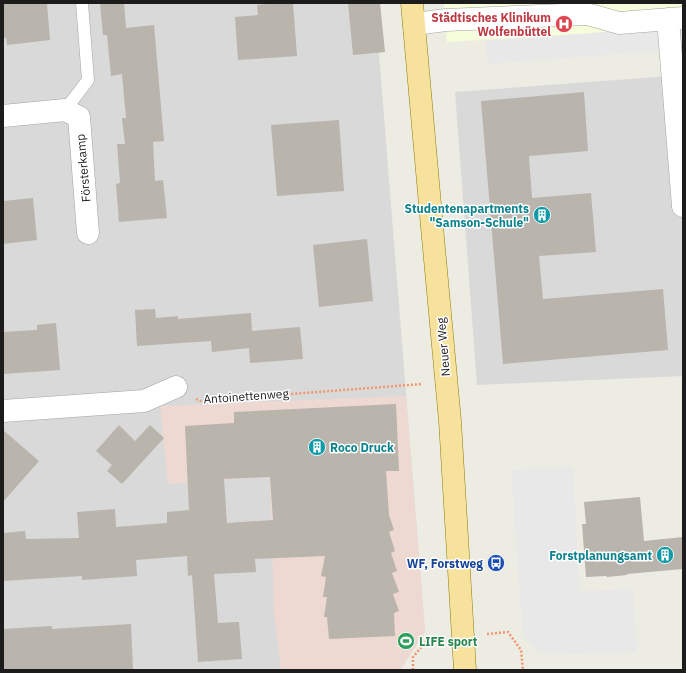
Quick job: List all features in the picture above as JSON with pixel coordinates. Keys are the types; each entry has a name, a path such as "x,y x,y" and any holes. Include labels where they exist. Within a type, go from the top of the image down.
{"main road":[{"name":"Neuer Weg","path":"413,14 451,429 465,670"}],"street":[{"name":"Neuer Weg","path":"413,14 446,20 587,14 619,24 676,18"},
{"path":"676,18 683,206"},
{"path":"3,116 65,110"},
{"name":"Försterkamp","path":"65,110 79,117 88,233"},
{"path":"3,412 144,401 176,387"}],"lane":[{"path":"65,110 88,80 82,3"}],"path":[{"name":"Antoinettenweg","path":"176,387 200,401 446,382"},
{"path":"508,632 521,650 523,670"},
{"path":"413,670 413,657 428,638"}],"shaded area":[{"path":"3,3 375,3 425,632 400,670 3,670"},
{"name":"Städtisches Klinikum Wolfenbüttel","path":"444,3 683,3 683,28 447,42"},
{"path":"683,26 683,49 488,64 486,41"},
{"path":"683,75 683,376 477,385 455,92"},
{"path":"406,396 425,632 400,670 281,670 274,613 270,477 168,484 160,406"},
{"path":"573,467 580,591 633,589 637,652 550,655 534,650 523,635 511,470"}],"building":[{"path":"3,3 47,3 50,40 7,45 6,38 3,38"},
{"path":"100,3 124,3 126,28 154,25 164,141 153,142 155,181 163,180 167,218 119,222 116,184 120,183 117,144 125,144 122,118 126,118 122,74 111,76 107,35 103,35"},
{"path":"293,3 297,56 238,60 235,17 258,15 257,5"},
{"path":"348,3 380,3 385,52 353,55"},
{"name":"Studentenapartments \"Samson-Schule\"","path":"584,92 588,151 529,156 532,198 591,193 596,252 539,256 543,299 663,289 668,350 503,364 481,101"},
{"path":"339,120 344,191 277,196 271,125"},
{"path":"33,198 37,240 3,244 3,201"},
{"path":"367,239 373,301 319,307 313,245"},
{"path":"155,309 156,318 178,316 178,319 251,313 252,331 300,327 303,359 250,363 249,348 212,352 211,341 137,346 135,310"},
{"path":"56,323 60,370 3,374 3,332 37,330 37,325"},
{"path":"396,404 399,471 386,471 389,515 394,530 389,532 395,551 391,553 397,571 392,573 399,592 393,594 399,611 394,613 395,636 329,639 327,617 324,617 327,597 323,597 326,577 321,576 325,556 255,559 256,572 214,574 218,623 239,622 242,659 198,662 192,575 188,576 187,556 136,560 137,576 82,580 82,576 3,581 3,533 25,531 26,539 79,538 77,512 115,509 116,527 167,523 167,512 189,510 185,426 234,423 234,412","holes":["270,477 273,520 227,523 224,479"]},
{"path":"119,425 135,441 150,425 164,438 122,484 107,471 112,465 96,451"},
{"path":"3,430 39,461 3,502"},
{"path":"640,497 644,541 683,537 683,569 607,577 586,577 582,524 586,524 584,502"},
{"path":"131,624 133,669 3,670 3,629 52,626 52,629"}],"place":[{"name":"Städtisches Klinikum Wolfenbüttel","path":"564,24"},
{"name":"Studentenapartments \"Samson-Schule\"","path":"542,215"},
{"name":"Roco Druck","path":"317,447"},
{"name":"Forstplanungsamt","path":"665,555"},
{"name":"WF, Forstweg","path":"496,563"},
{"name":"LIFE sport","path":"406,641"}]}
